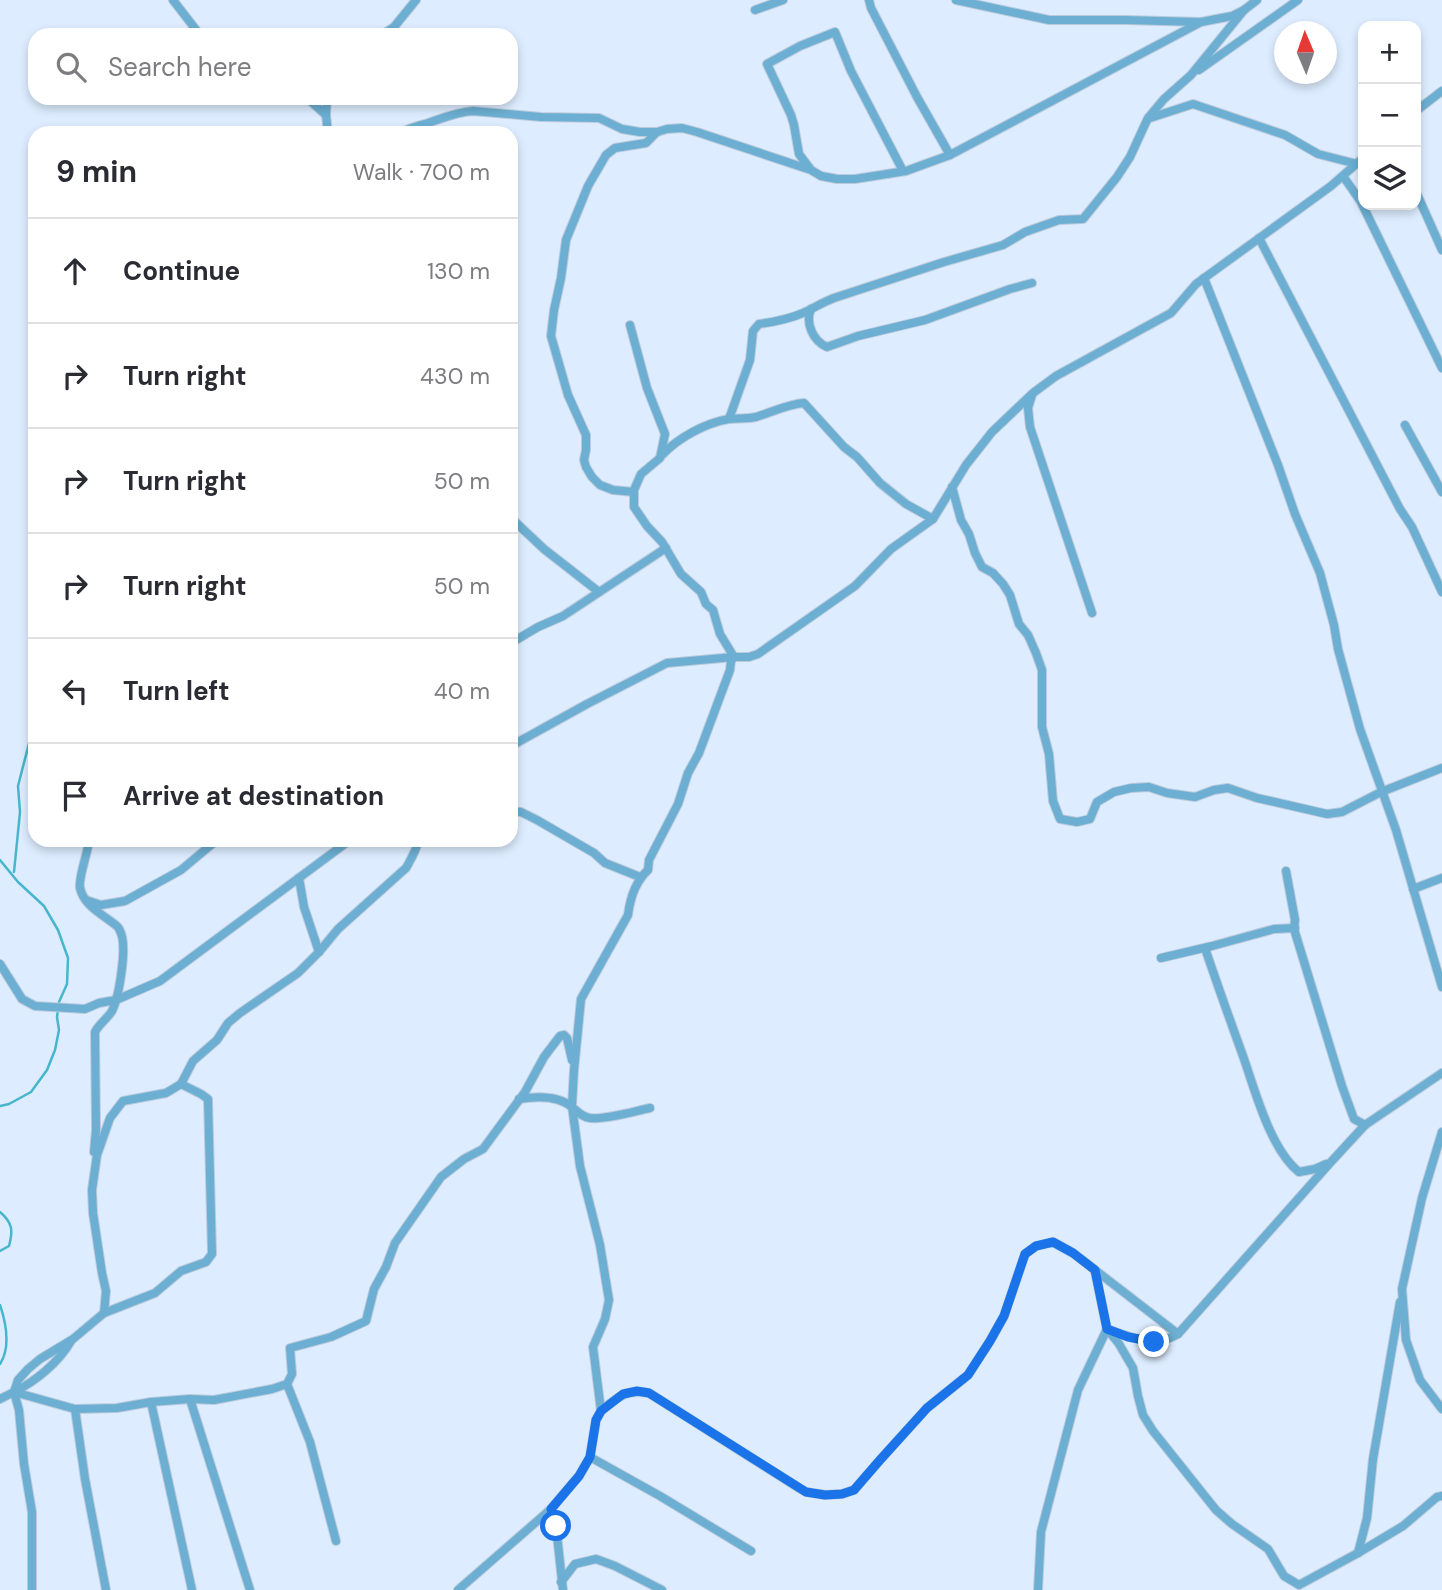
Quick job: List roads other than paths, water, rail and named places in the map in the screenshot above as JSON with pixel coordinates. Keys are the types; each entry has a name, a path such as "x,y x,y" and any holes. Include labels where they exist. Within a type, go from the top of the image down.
{"street":[{"path":"173,0 195,28"},
{"path":"392,28 416,0"},
{"path":"755,10 783,0"},
{"path":"869,0 917,97 950,155"},
{"path":"956,0 1049,20 1201,22 1232,16 1257,0"},
{"path":"729,419 750,360 753,331 759,324 786,319 869,286 1003,245 1025,232 1059,220 1083,219 1117,177 1130,157 1148,118 1164,99 1191,75 1298,0"},
{"path":"1191,75 1244,10"},
{"path":"414,126 463,111 599,118 622,129 640,132 682,128 811,170 821,176 837,179 903,172 950,155 1201,22"},
{"path":"811,170 799,154 791,115 767,64 800,46 835,32 851,71 903,172"},
{"path":"1421,107 1442,91"},
{"path":"1148,118 1193,104 1285,135 1318,154 1358,161"},
{"path":"315,105 326,115"},
{"path":"327,105 327,126"},
{"path":"634,492 613,490 600,485 586,467 586,435 568,395 551,337 566,240 588,186 610,151 646,143 657,132"},
{"path":"518,742 667,663 749,657 758,654 805,622 855,586 891,549 933,519 952,487 992,432 1045,382 1171,313 1196,284 1358,163"},
{"path":"1343,176 1361,202 1442,368"},
{"path":"1421,203 1442,250"},
{"path":"1259,238 1400,509 1412,527 1442,592"},
{"path":"1204,278 1320,573 1360,729 1396,830 1442,986"},
{"path":"811,309 808,314 813,335 827,347 858,336 925,320 1032,283"},
{"path":"630,325 648,388 665,434 660,457"},
{"path":"1033,393 1028,408 1030,427 1091,613"},
{"path":"734,657 720,634 713,610 706,604 701,592 681,574 662,542 634,507 634,492 641,474 693,431 729,419 752,418 804,403 880,483 906,504 933,519"},
{"path":"1405,425 1442,492"},
{"path":"952,487 961,520 975,553 982,567 993,573 1010,596 1019,624 1028,635 1042,670 1042,727 1049,754 1053,801 1060,819 1077,822 1090,819 1097,802 1114,792 1149,787 1195,797 1228,788 1257,798 1326,814 1342,812 1381,792 1442,768"},
{"path":"518,525 544,549 599,592"},
{"path":"518,639 564,616 666,548"},
{"path":"601,1411 593,1347 605,1319 609,1300 600,1245 580,1166 572,1106 581,999 628,915 640,877 648,870 649,860 678,804 734,657"},
{"path":"518,812 594,853 605,863 640,877"},
{"path":"88,847 79,885 84,899 122,933 122,962 116,1000 111,1013 95,1032 94,1151 97,1157"},
{"path":"84,899 101,905 125,901 181,870 209,847"},
{"path":"0,964 22,999 35,1006 85,1009 116,1000 160,981 341,847"},
{"path":"104,1313 106,1291 92,1190 97,1157 110,1118 123,1101 166,1093 181,1084 193,1061 217,1040 228,1023 298,973 318,953 329,937 406,868 416,847"},
{"path":"1286,871 1295,920 1294,928 1342,1086 1354,1119 1365,1125"},
{"path":"299,878 304,907 318,953"},
{"path":"1413,889 1442,878"},
{"path":"1161,958 1273,929 1294,928"},
{"path":"1205,948 1273,1138 1289,1164 1299,1172 1330,1163"},
{"path":"0,1399 14,1392 75,1409 117,1408 151,1402 214,1400 287,1384 292,1374 290,1348 331,1337 366,1321 374,1289 395,1243 428,1194 441,1177 464,1159 484,1149 560,1036 567,1038 573,1070"},
{"path":"1107,1329 1128,1337 1154,1342 1170,1339 1178,1334 1365,1125 1442,1073"},
{"path":"32,1590 32,1512 19,1410 14,1392 18,1380 40,1359 73,1339 104,1313 155,1293 181,1271 206,1262 212,1254 208,1099 181,1084"},
{"path":"520,1099 552,1098 572,1106 578,1114 590,1118 650,1108"},
{"path":"1358,1553 1367,1518 1373,1459 1402,1289 1422,1198 1442,1132"},
{"path":"458,1590 551,1509 579,1476 590,1457 596,1420 601,1411 623,1394 637,1391 649,1393 806,1492 825,1495 854,1490 927,1408 968,1375 1004,1316 1025,1254 1036,1246 1053,1242 1073,1253 1178,1334"},
{"path":"1095,1270 1107,1329 1133,1367 1143,1415 1153,1431 1216,1510 1268,1549 1284,1576 1296,1587 1403,1525 1437,1497 1442,1496"},
{"path":"1402,1289 1406,1340 1420,1380 1442,1409"},
{"path":"1038,1590 1041,1532 1071,1416 1078,1390 1107,1329"},
{"path":"287,1384 310,1442 336,1541"},
{"path":"190,1399 250,1590"},
{"path":"151,1402 192,1590"},
{"path":"75,1409 106,1590"},
{"path":"590,1457 751,1551"},
{"path":"551,1509 556,1526 562,1586"},
{"path":"562,1586 575,1564 596,1559 662,1590"}],"waterway":[{"path":"14,872 20,812 18,786 28,747"},
{"path":"0,860 18,882 44,906 58,930 68,958 67,984 59,1002 57,1017 59,1030 47,1070 31,1092 0,1106"},
{"path":"0,1212 10,1224 11,1232 9,1246 0,1251"},
{"path":"0,1305 6,1327 5,1350 0,1364"}]}
